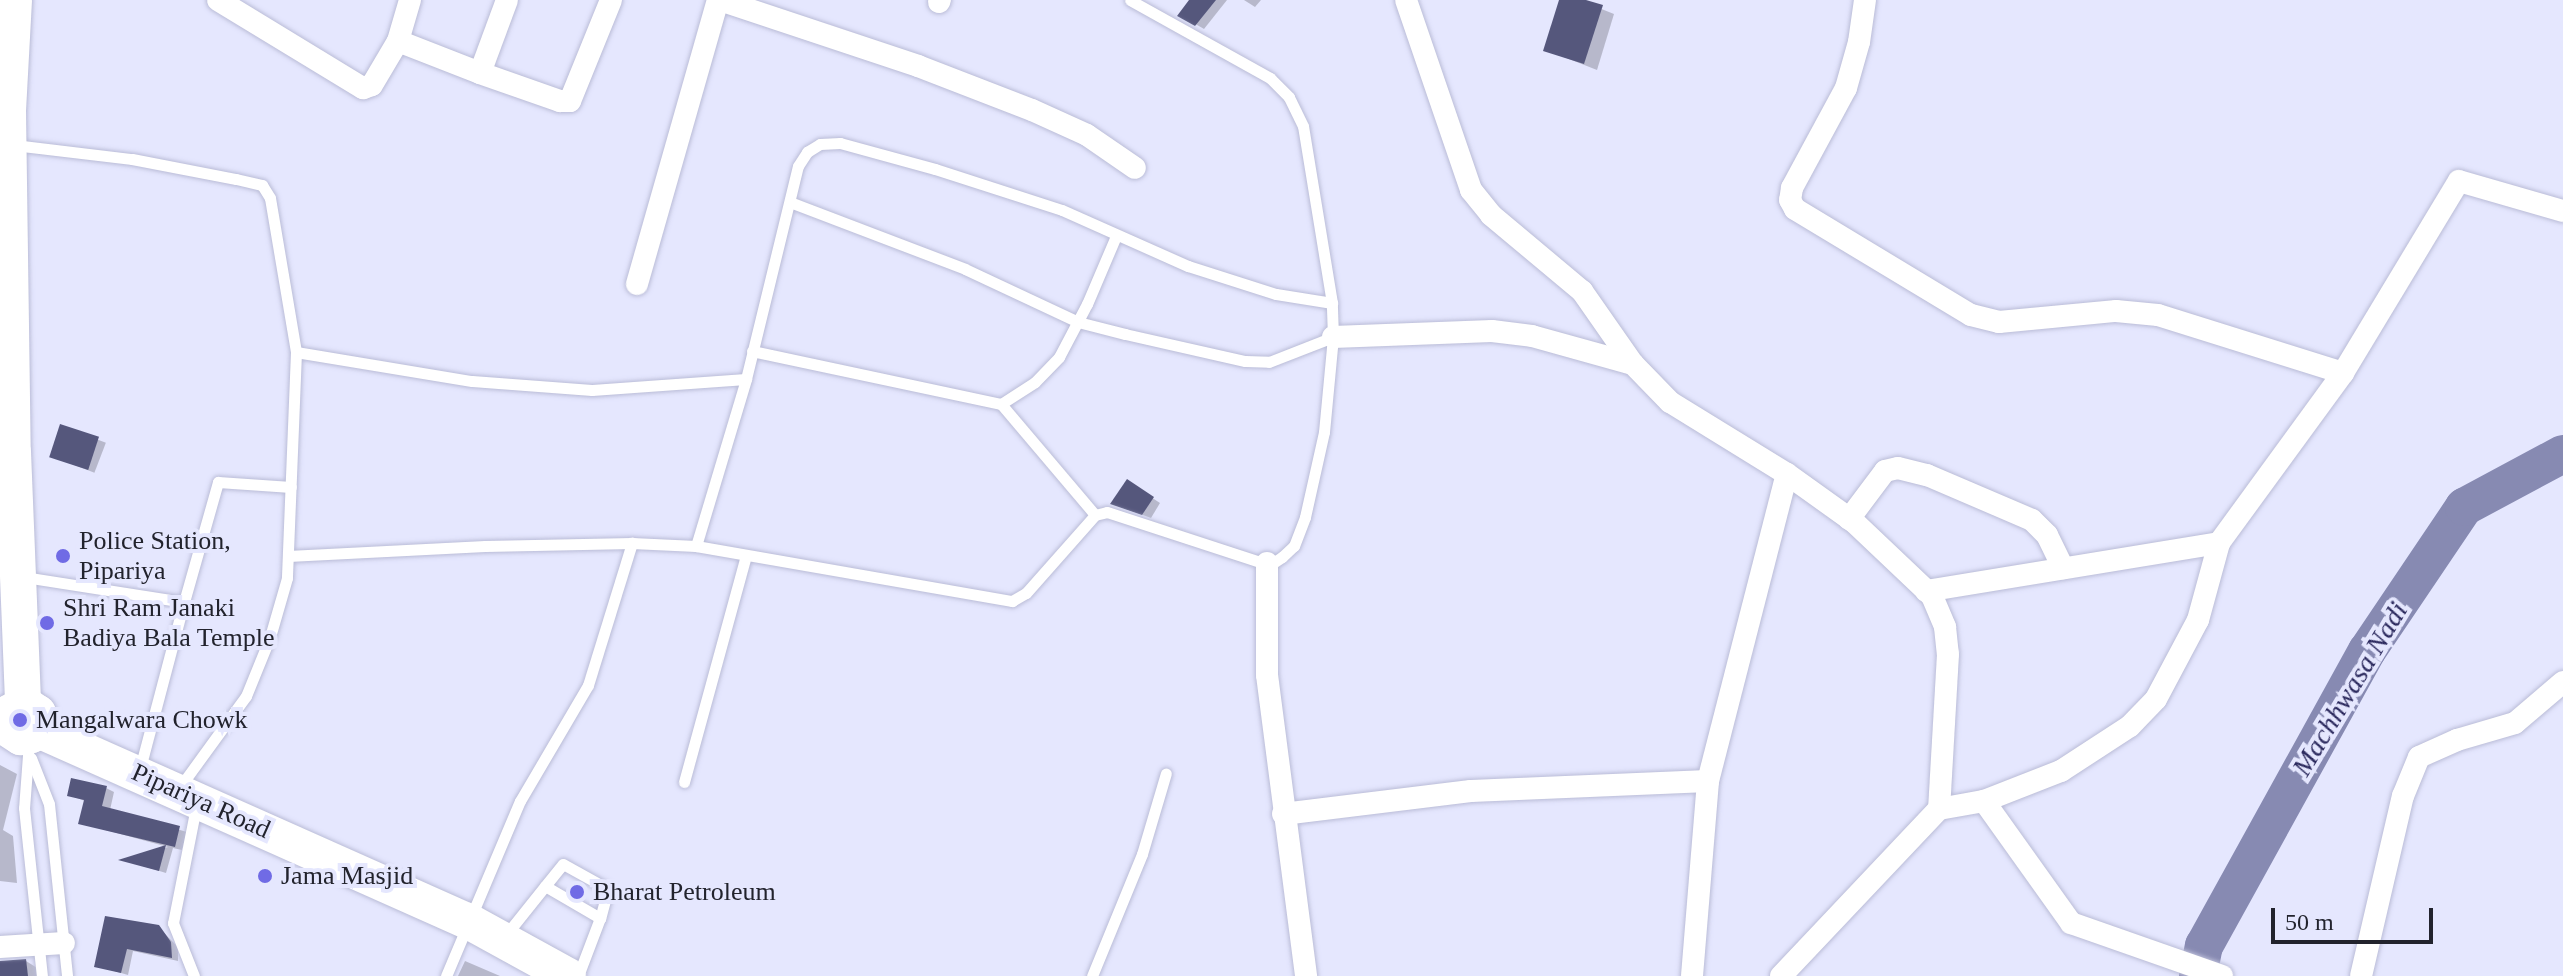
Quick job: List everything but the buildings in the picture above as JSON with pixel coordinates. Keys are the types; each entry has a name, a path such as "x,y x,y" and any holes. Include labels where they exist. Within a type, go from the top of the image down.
{"main road":[{"path":"14,0 7,163 21,727"},
{"name":"Pipariya Road","path":"21,727 188,794 468,921 568,976"}],"street":[{"path":"218,0 363,88 372,85 398,41 410,0"},
{"path":"480,73 507,0"},
{"path":"398,41 560,101 570,101 611,0"},
{"path":"637,284 719,0 918,66 1032,110 1087,135 1135,168"},
{"path":"1406,0 1471,190 1491,215 1582,291 1633,364 1670,402 1787,474 1849,519 1926,591 1941,611 1948,654 1939,809"},
{"path":"1865,0 1846,88 1792,188 1790,200 1795,209 1971,315 1999,322 2116,311 2158,315 2343,373"},
{"path":"1781,976 1939,809 1984,801 2061,771 2130,726 2156,699 2198,620 2219,543 2343,373 2459,181 2563,211"},
{"path":"1333,337 1492,331 1532,336 1633,364"},
{"path":"1849,519 1885,471 1898,468 1927,475 2032,520 2047,535 2063,568"},
{"path":"1692,976 1708,781 1787,474"},
{"path":"1926,591 2219,543"},
{"path":"1267,563 1267,675 1306,976"},
{"path":"2361,976 2403,796 2419,757 2457,740 2515,723 2563,682"},
{"path":"1283,814 1471,791 1708,781"},
{"path":"1984,801 2071,923 2222,976"},
{"path":"0,947 39,947 64,943"}],"lane":[{"path":"288,556 367,550 632,543 696,546 894,578 1012,601 1026,593 1095,515 1107,512 1267,563 1282,557 1294,546 1301,531 1324,432 1333,337 1332,303 1303,126 1289,97 1270,78 1130,0"},
{"path":"696,546 746,379 798,166 807,152 820,144 840,143 1017,195 1062,210 1188,266 1261,289 1332,303"},
{"path":"7,163 132,159 265,187 273,211 296,352 287,578 270,637 246,696 188,794 173,923 194,976"},
{"path":"790,202 965,269 1078,322 1245,361 1269,362 1333,337"},
{"path":"1001,404 1035,382 1059,357 1116,236"},
{"path":"752,351 1001,404 1095,515"},
{"path":"296,352 472,381 592,390 746,379"},
{"path":"139,773 218,482 291,487"},
{"path":"446,976 520,801 588,685 632,543"},
{"path":"684,782 746,556"},
{"path":"17,600 184,602"},
{"path":"21,727 49,804 67,976"},
{"path":"21,727 24,808 42,976"},
{"path":"1092,976 1142,854 1166,773"},
{"path":"502,940 563,864 608,889 578,976"},
{"path":"545,886 600,918"}],"waterway":[{"name":"Machhwasa Nadi","path":"2198,976 2204,946 2367,651 2464,507 2563,454"}],"place":[{"name":"Police Station, Pipariya","path":"63,556"},
{"name":"Shri Ram Janaki Badiya Bala Temple","path":"47,623"},
{"name":"Mangalwara Chowk","path":"20,720"},
{"name":"Jama Masjid","path":"265,876"},
{"name":"Bharat Petroleum","path":"577,892"}]}
